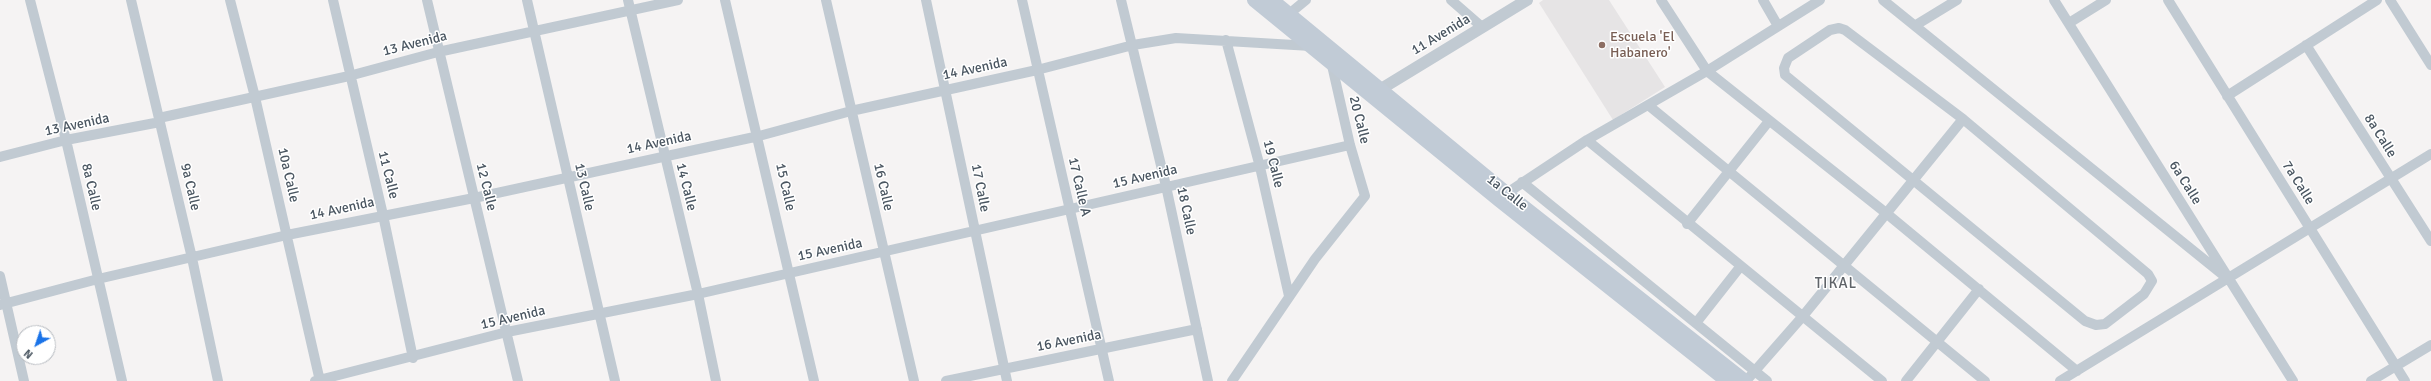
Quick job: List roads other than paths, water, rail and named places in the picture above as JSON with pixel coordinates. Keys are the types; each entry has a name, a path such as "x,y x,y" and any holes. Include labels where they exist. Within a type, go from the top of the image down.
{"main road":[{"name":"1a Calle","path":"1254,0 1308,46 1331,54"},
{"name":"1a Calle","path":"1272,0 1331,54 1377,93 1727,381"},
{"name":"1a Calle","path":"1502,196 1749,378"}],"street":[{"name":"8a Calle","path":"30,0 66,140 122,381"},
{"name":"9a Calle","path":"130,0 192,258 218,381"},
{"name":"10a Calle","path":"230,0 255,97 319,381"},
{"name":"11 Calle","path":"333,0 349,76 383,215 413,358"},
{"name":"12 Calle","path":"427,0 438,52 518,381"},
{"name":"13 Calle","path":"527,0 615,381"},
{"name":"14 Calle","path":"628,0 698,294 716,381"},
{"name":"13 Avenida","path":"0,157 66,140 349,76 438,52 678,0"},
{"name":"15 Calle","path":"725,0 759,136 814,381"},
{"name":"16 Calle","path":"826,0 914,381"},
{"name":"17 Calle","path":"926,0 1007,381"},
{"name":"17 Calle A","path":"1022,0 1108,381"},
{"name":"18 Calle","path":"1121,0 1166,186 1208,381"},
{"path":"1289,14 1306,0"},
{"path":"1451,0 1482,27"},
{"name":"11 Avenida","path":"1377,93 1482,27 1512,4 1527,0"},
{"path":"1661,0 1707,71 1886,213 2077,371"},
{"path":"1762,0 1778,26"},
{"path":"1502,196 1587,140 1707,71 1820,0"},
{"path":"1883,0 1916,25 2228,279"},
{"path":"1916,25 1957,0"},
{"name":"6a Calle","path":"2054,0 2293,381"},
{"path":"2069,23 2106,0"},
{"name":"7a Calle","path":"2168,0 2405,381"},
{"path":"2227,96 2377,0"},
{"path":"2390,0 2431,65"},
{"path":"1839,28 1845,30 1963,119 2148,274 2152,281 2150,288 2105,324 2096,325 2085,321 1785,75 1784,68 1788,58 1830,30 1839,28"},
{"name":"14 Avenida","path":"3,304 98,279 287,235 474,198 759,136 851,111 1037,70 1133,45 1176,38 1308,46"},
{"name":"19 Calle","path":"1226,40 1260,167 1289,296"},
{"name":"8a Calle","path":"2306,45 2390,179 2431,241"},
{"name":"20 Calle","path":"1289,296 1365,196 1350,145 1331,54"},
{"path":"1648,105 1985,381"},
{"path":"1749,378 1845,266 1886,213 1963,119"},
{"path":"1687,224 1730,172 1769,121"},
{"path":"1587,140 1687,224 1882,381"},
{"name":"15 Avenida","path":"319,381 413,358 507,332 698,294 1166,186 1260,167 1350,145"},
{"path":"2060,381 2431,154"},
{"name":"1a Calle","path":"1522,182 1696,323 1749,378 1767,381"},
{"path":"1696,323 1740,267"},
{"path":"0,276 3,304 24,381"},
{"path":"1906,381 1979,289"},
{"path":"1232,381 1289,296"},
{"name":"16 Avenida","path":"946,381 1197,329"},
{"path":"2371,381 2431,345"}],"place":[{"name":"Escuela 'El Habanero'","path":"1602,45"}],"district":[{"name":"TIKAL","path":"1836,284"}]}
